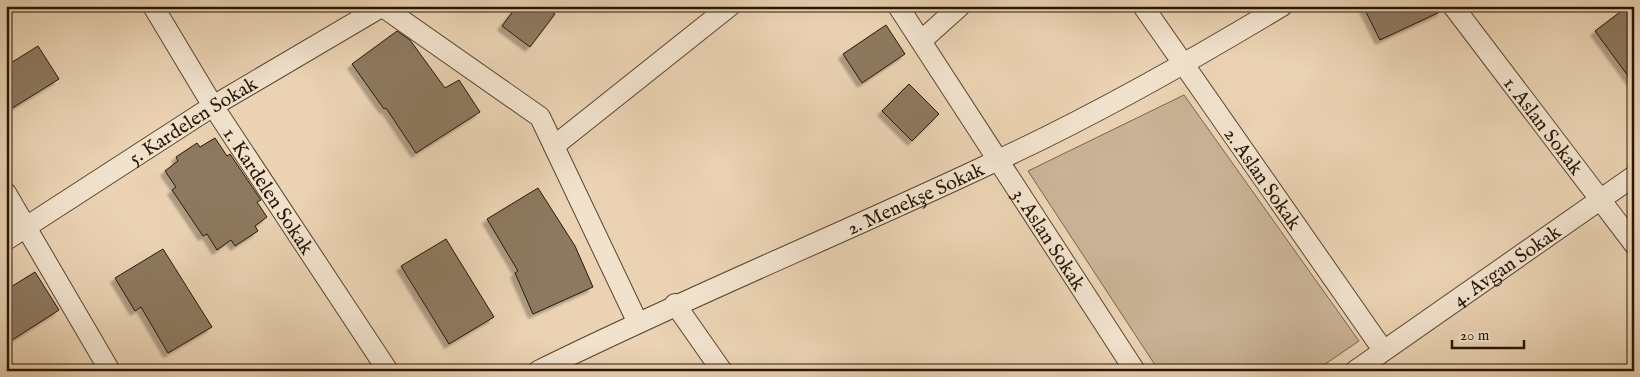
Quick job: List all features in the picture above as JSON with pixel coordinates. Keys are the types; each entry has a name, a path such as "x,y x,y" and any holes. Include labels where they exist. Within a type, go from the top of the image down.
{"street":[{"name":"1. Kardelen Sokak","path":"153,6 213,106 388,371"},
{"name":"5. Kardelen Sokak","path":"6,240 213,106 383,6"},
{"path":"383,6 540,118 637,321"},
{"path":"554,146 730,6"},
{"name":"3. Aslan Sokak","path":"898,6 1135,371"},
{"path":"921,42 960,6"},
{"name":"2. Aslan Sokak","path":"1143,6 1383,350"},
{"name":"2. Menekşe Sokak","path":"538,371 637,321 997,161 1184,65 1282,6"},
{"name":"1. Aslan Sokak","path":"1453,6 1634,244"},
{"name":"4. Avgan Sokak","path":"1355,371 1598,199 1634,176"},
{"path":"6,193 110,371"},
{"path":"675,304 722,371"}],"shaded area":[{"path":"1184,95 1359,341 1315,371 1159,371 1028,171"}],"building":[{"path":"517,6 544,6 555,14 530,47 502,26"},
{"path":"1363,6 1441,6 1442,11 1380,40"},
{"path":"1628,6 1634,6 1634,84 1595,31"},
{"path":"886,25 905,54 862,83 843,54"},
{"path":"397,31 410,40 445,88 459,80 480,112 416,153 386,108 384,109 352,64"},
{"path":"38,46 59,79 6,112 6,66"},
{"path":"909,84 939,114 912,141 882,111"},
{"path":"215,138 227,156 230,154 261,200 257,202 267,217 255,226 258,231 235,246 231,240 217,250 207,234 203,236 172,190 176,187 165,171 178,161 176,157 197,143 200,147"},
{"path":"538,188 575,246 593,287 533,314 515,273 518,271 487,219"},
{"path":"446,239 494,317 449,344 401,266"},
{"path":"163,249 212,327 168,353 141,307 135,311 115,278"},
{"path":"35,272 59,310 6,344 6,290"}]}
